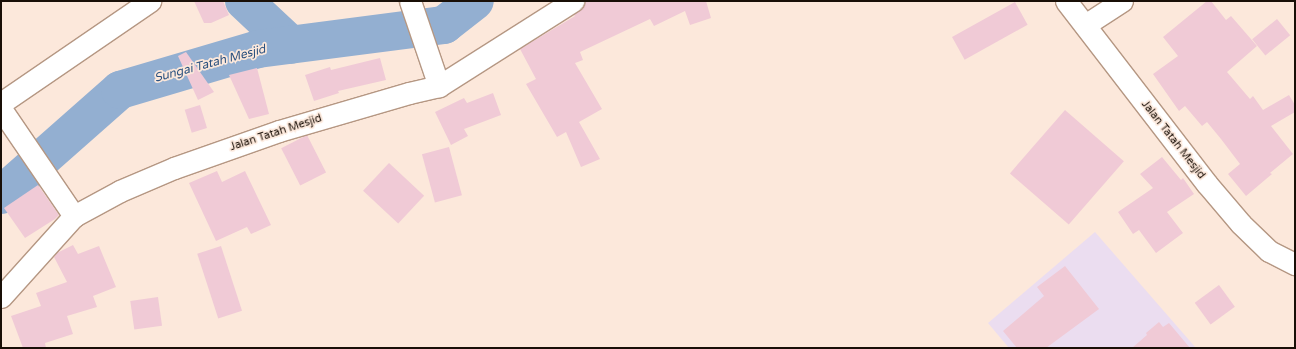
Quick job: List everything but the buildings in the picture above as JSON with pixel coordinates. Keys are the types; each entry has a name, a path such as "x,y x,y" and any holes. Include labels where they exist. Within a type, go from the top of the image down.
{"street":[{"path":"1,103 150,1"},
{"path":"410,1 439,86"},
{"name":"Jalan Tatah Mesjid","path":"1,297 74,216 120,192 174,168 279,131 409,93 439,86 573,1"},
{"name":"Jalan Tatah Mesjid","path":"1066,1 1207,184 1241,224 1269,251 1295,264"},
{"path":"1085,25 1122,1"},
{"path":"1,109 74,216"}],"shaded area":[{"path":"1095,232 1196,348 1009,348 988,323"}],"waterway":[{"path":"244,1 291,45"},
{"name":"Sungai Tatah Mesjid","path":"1,195 120,90 258,49 444,25 475,1"}]}
